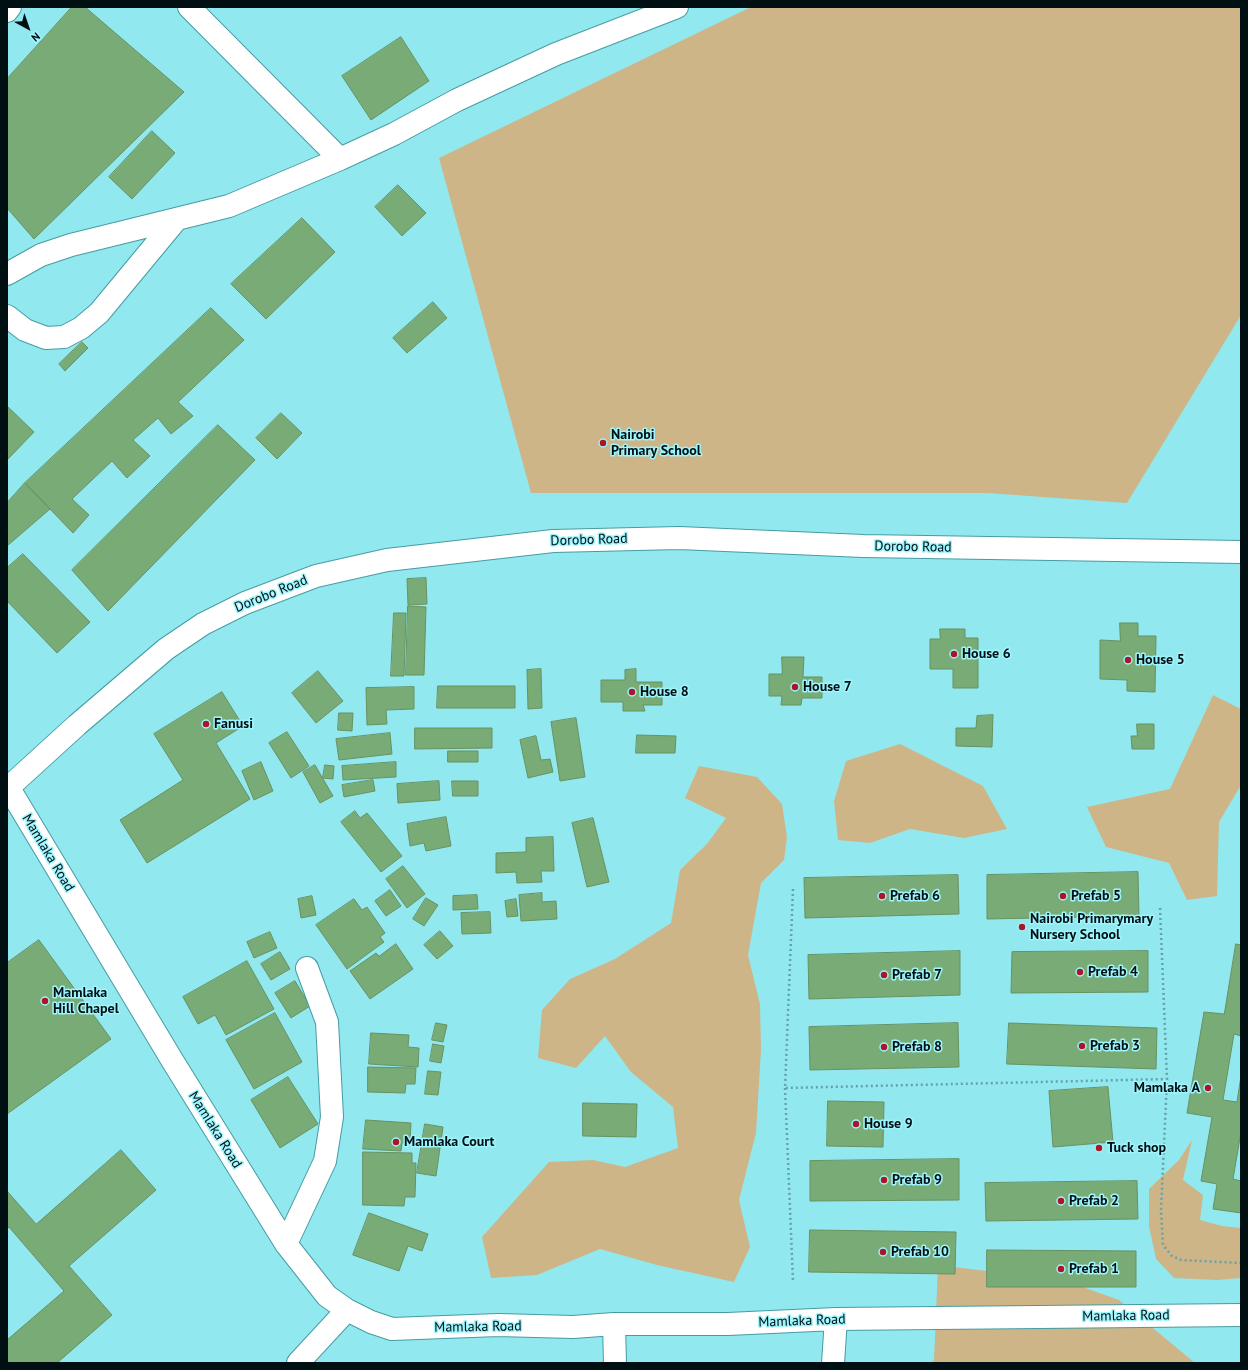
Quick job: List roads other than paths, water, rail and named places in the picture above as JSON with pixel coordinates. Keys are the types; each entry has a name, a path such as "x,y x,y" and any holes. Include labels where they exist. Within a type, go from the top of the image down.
{"street":[{"path":"7,11 10,7"},
{"path":"189,7 340,159"},
{"path":"7,274 41,255 228,206 340,159 394,134 457,100 556,54 677,7"},
{"path":"7,316 25,330 46,338 64,336 81,328 99,313 176,220"},
{"name":"Dorobo Road","path":"8,786 166,649 203,624 245,603 316,576 387,560 553,541 679,538 863,546 1241,552"},
{"name":"Mamlaka Road","path":"8,786 172,1060 286,1244 327,1296 347,1310 371,1322 392,1329 498,1326 573,1327 614,1324 728,1324 836,1319 1241,1315"},
{"path":"286,1244 325,1161 332,1117 327,1022 308,968"},
{"path":"298,1363 347,1310"},
{"path":"833,1363 836,1319"},
{"path":"614,1324 615,1363"}],"place":[{"name":"Nairobi Primary School","path":"603,443"},
{"name":"House 6","path":"954,654"},
{"name":"House 5","path":"1128,660"},
{"name":"House 7","path":"795,687"},
{"name":"House 8","path":"632,692"},
{"name":"Fanusi","path":"206,724"},
{"name":"Prefab 6","path":"882,896"},
{"name":"Prefab 5","path":"1063,896"},
{"name":"Nairobi Primarymary Nursery School","path":"1022,927"},
{"name":"Prefab 4","path":"1080,972"},
{"name":"Prefab 7","path":"884,975"},
{"name":"Mamlaka Hill Chapel","path":"45,1001"},
{"name":"Prefab 3","path":"1082,1046"},
{"name":"Prefab 8","path":"884,1047"},
{"name":"Mamlaka A","path":"1208,1088"},
{"name":"House 9","path":"856,1124"},
{"name":"Mamlaka Court","path":"396,1142"},
{"name":"Tuck shop","path":"1099,1148"},
{"name":"Prefab 9","path":"884,1180"},
{"name":"Prefab 2","path":"1061,1201"},
{"name":"Prefab 10","path":"883,1252"},
{"name":"Prefab 1","path":"1061,1269"}]}
